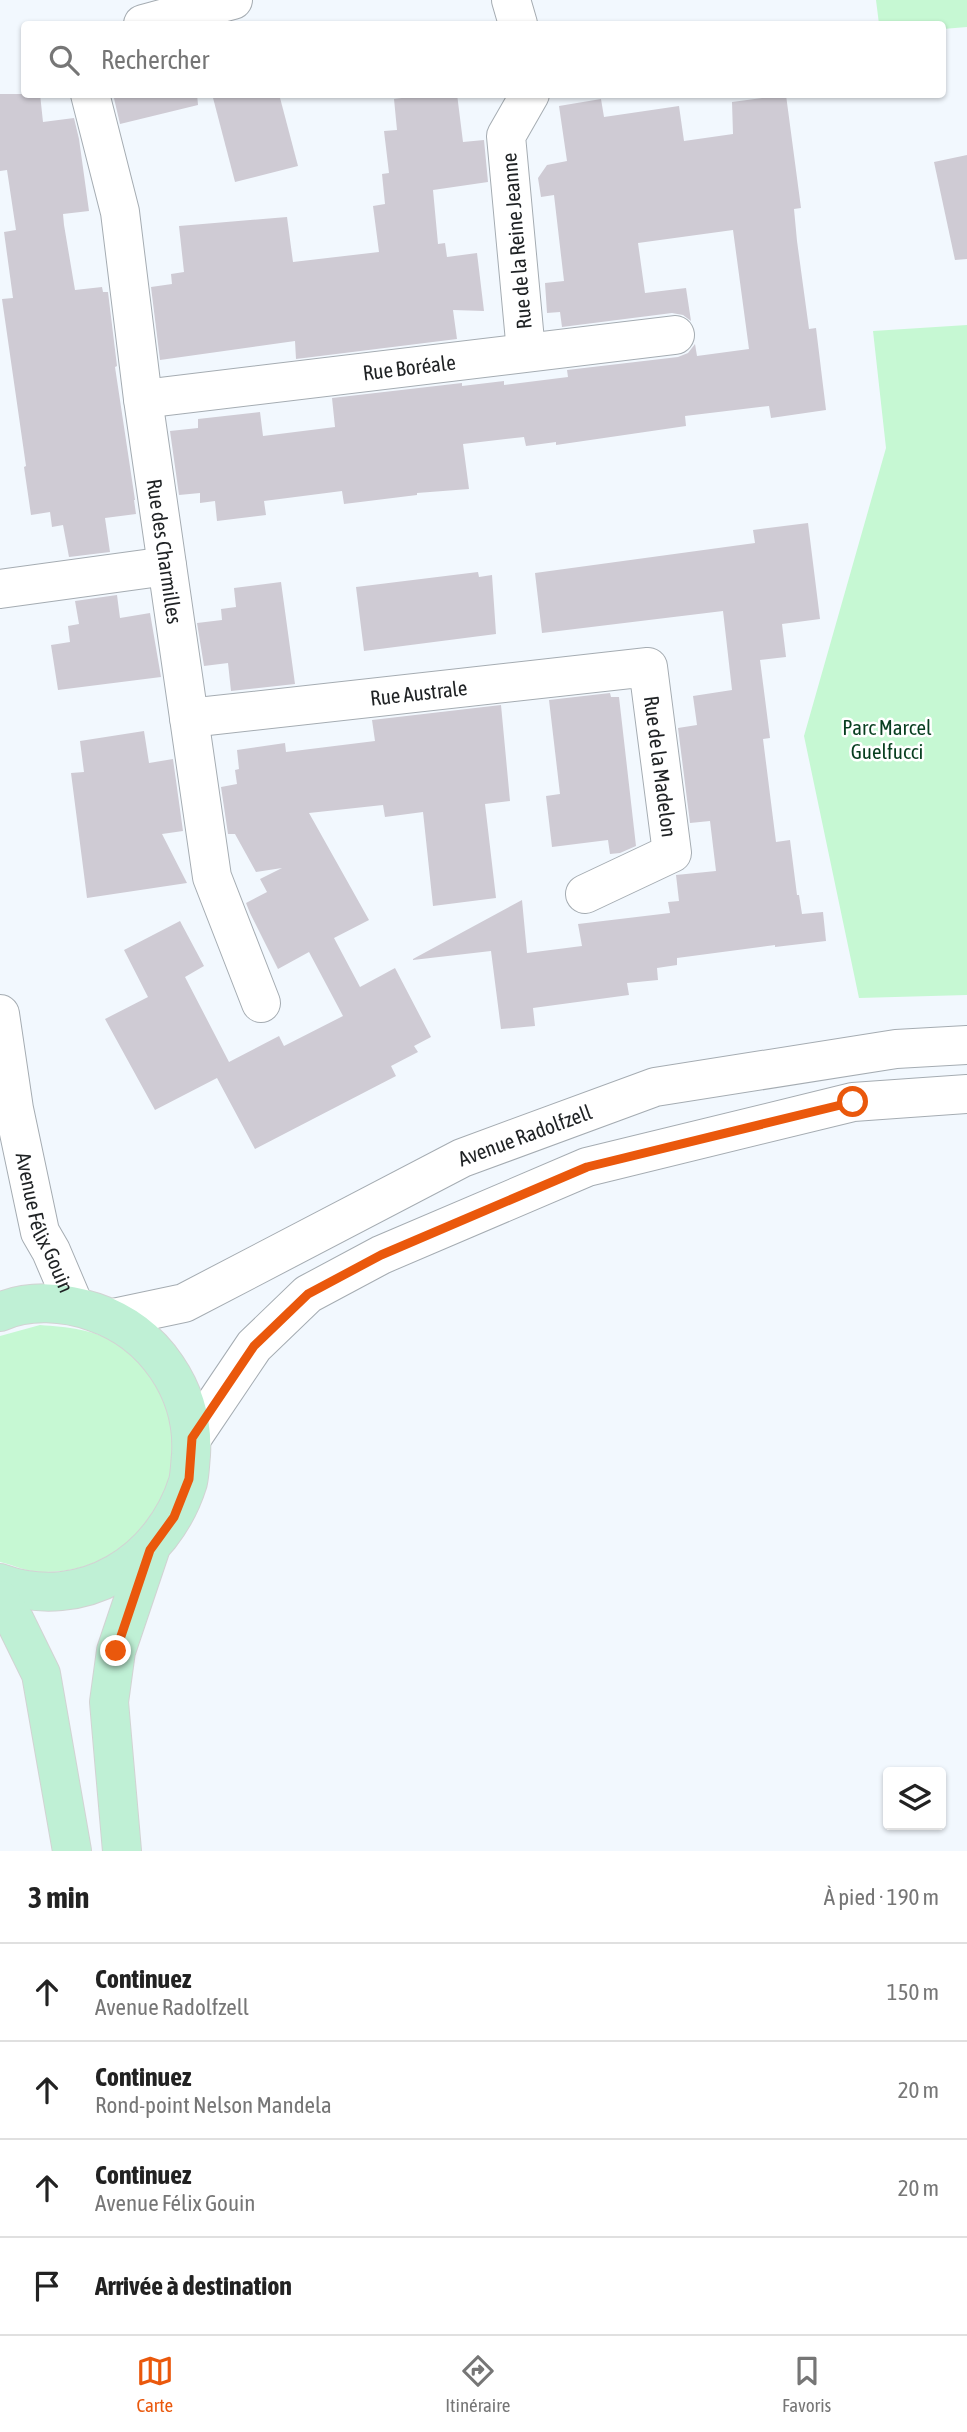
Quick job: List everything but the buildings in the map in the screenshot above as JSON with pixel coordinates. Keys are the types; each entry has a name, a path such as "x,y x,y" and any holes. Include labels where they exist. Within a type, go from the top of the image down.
{"main road":[{"path":"0,1312 48,1303 74,1305 113,1318 144,1339 168,1368 185,1401 192,1438 189,1479 174,1517 150,1550 108,1578 71,1590 41,1592 0,1583"},
{"path":"122,1851 109,1702 116,1651 150,1550"},
{"path":"0,1600 15,1621 41,1674 72,1851"}],"street":[{"path":"154,21 233,0"},
{"path":"511,0 516,21"},
{"name":"Rue des Charmilles","path":"91,98 120,212 212,877 261,1003"},
{"name":"Rue de la Reine Jeanne","path":"526,352 506,136 528,98"},
{"name":"Rue Boréale","path":"144,399 676,335"},
{"path":"0,589 167,566"},
{"name":"Rue Australe","path":"189,718 648,667"},
{"name":"Rue de la Madelon","path":"585,894 672,853 648,667"},
{"name":"Avenue Félix Gouin","path":"0,1014 14,1109 40,1232 74,1305"},
{"name":"Avenue Radolfzell","path":"113,1318 184,1303 462,1158 655,1087 896,1049 967,1045"},
{"path":"192,1438 254,1346 308,1294 381,1255 587,1167 853,1102 967,1094"}],"green space":[{"path":"876,0 967,0 967,27 946,29 946,21 879,21"},
{"name":"Parc Marcel Guelfucci","path":"967,325 967,995 859,998 804,736 886,448 873,331"},
{"path":"40,1325 90,1332 117,1344 149,1375 168,1410 173,1449 166,1486 149,1520 121,1548 85,1566 41,1572 0,1562 0,1336"}],"route":[{"path":"116,1651 150,1550 174,1517 189,1479 192,1438 254,1346 308,1294 381,1255 587,1167 853,1102"}]}
